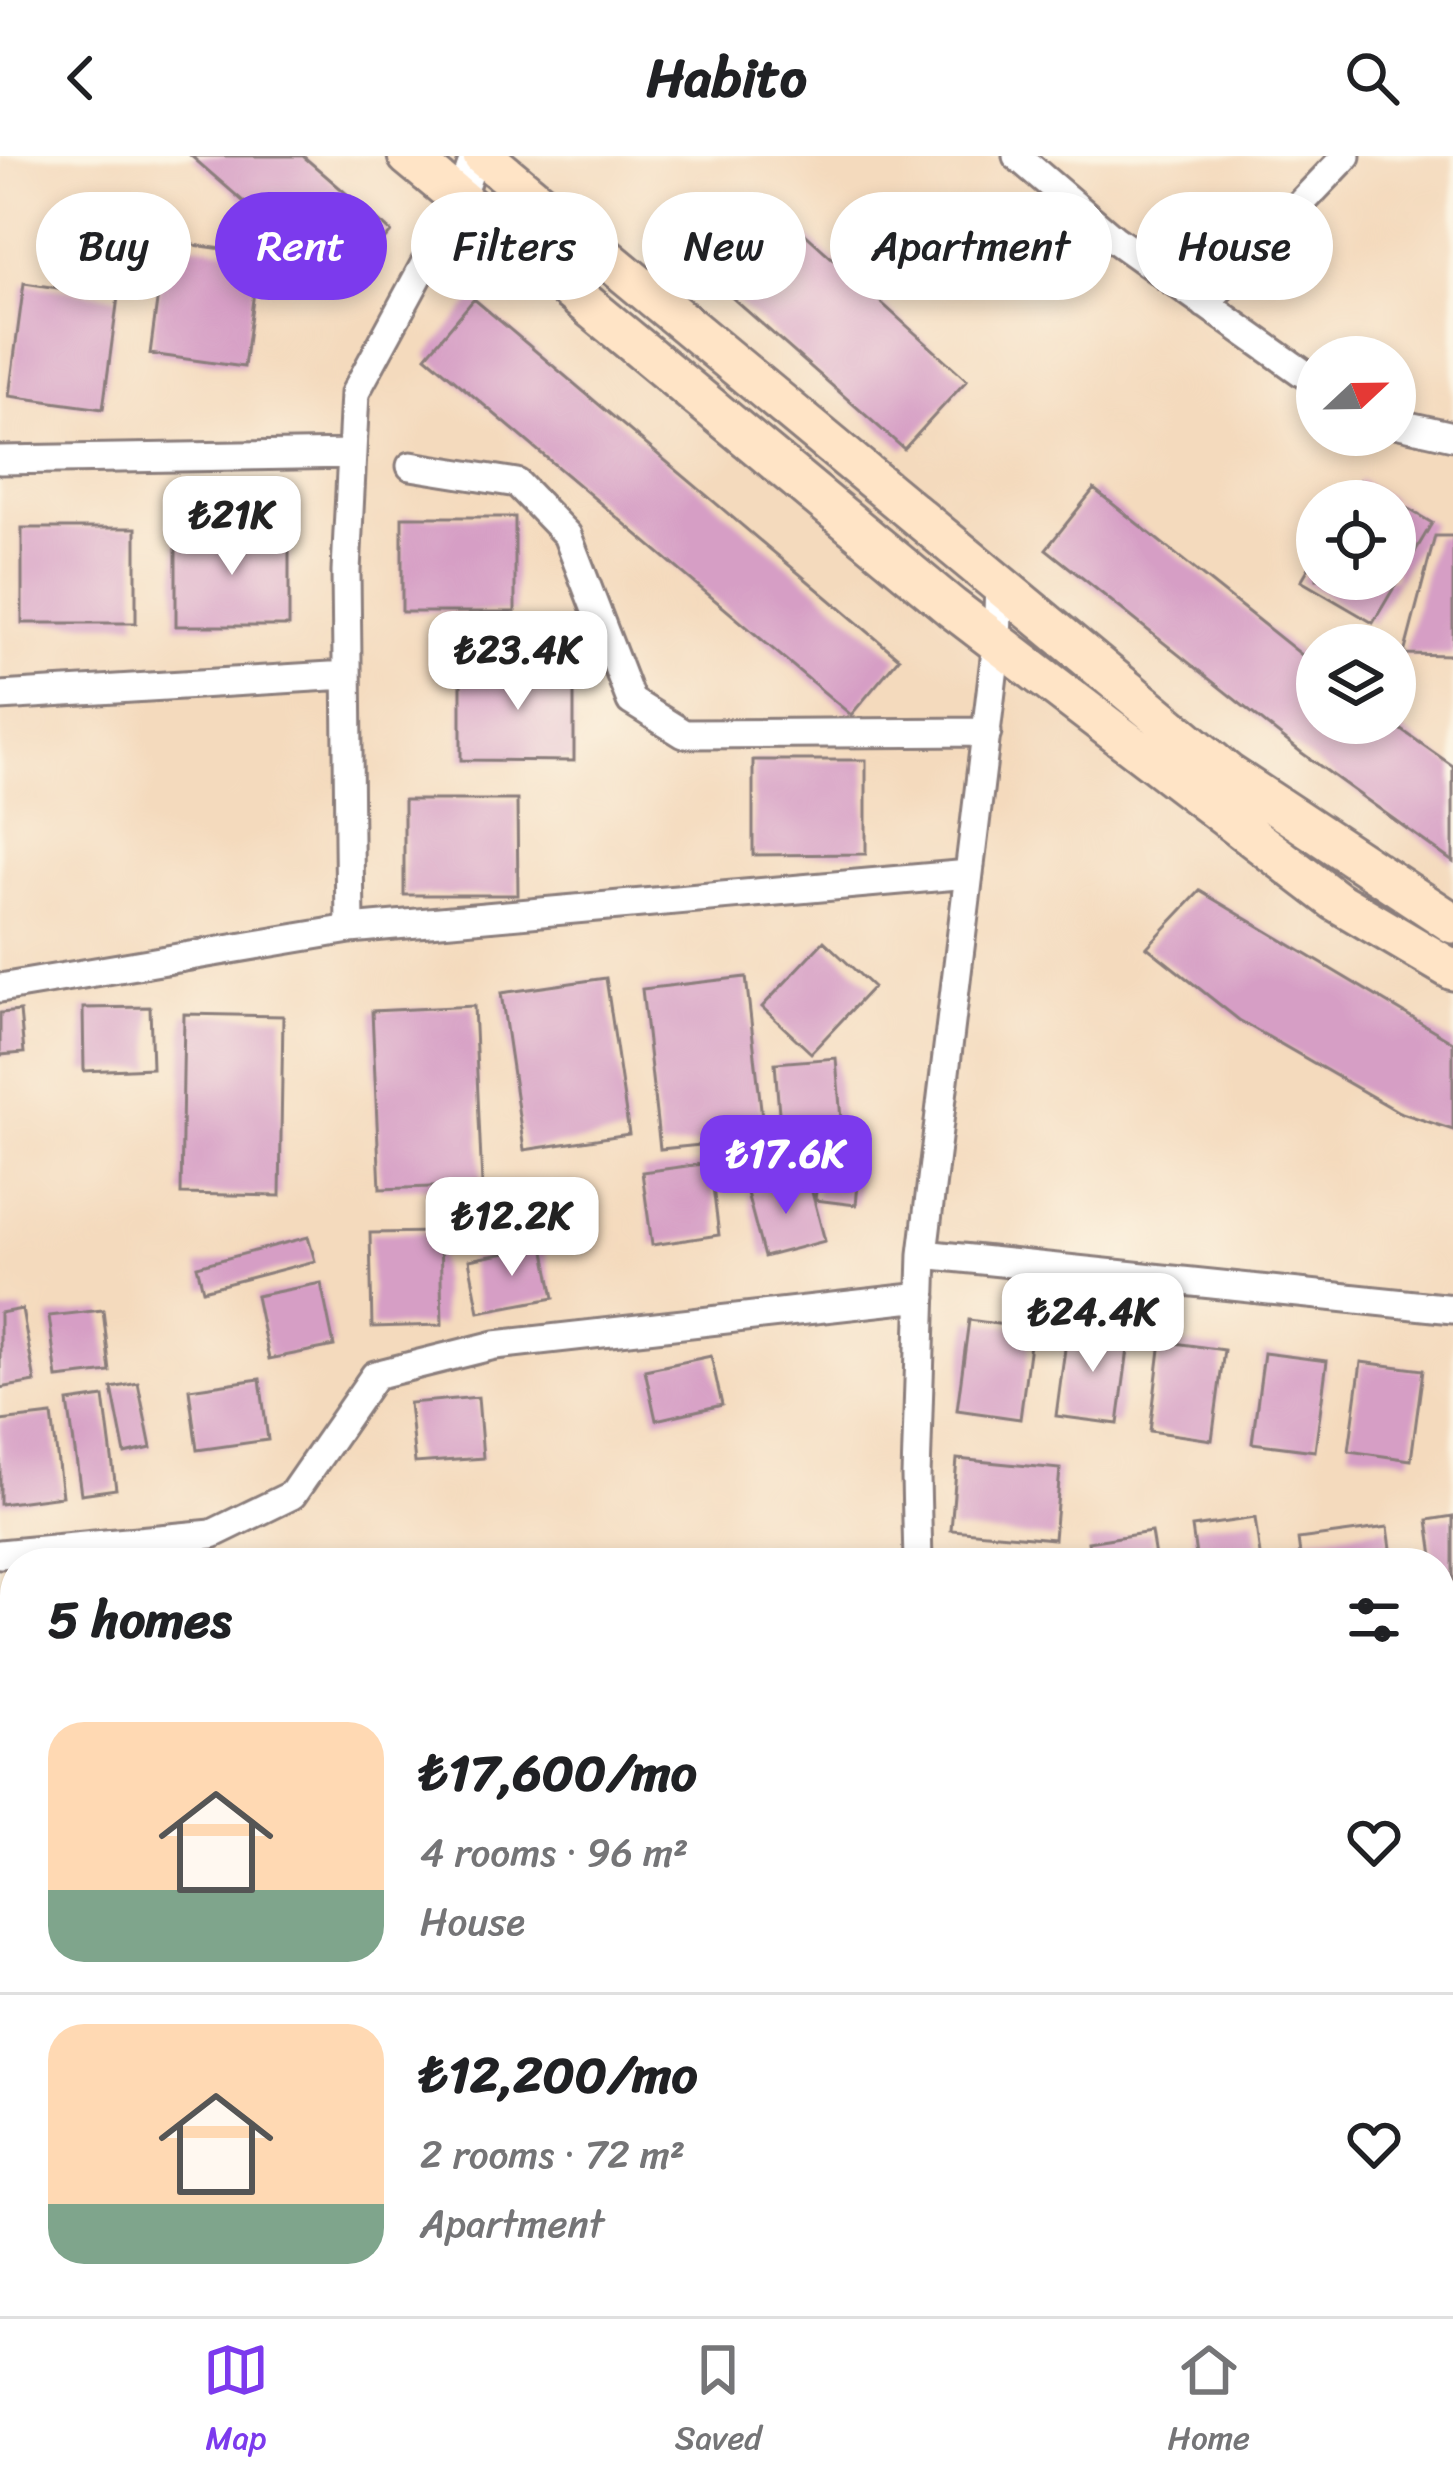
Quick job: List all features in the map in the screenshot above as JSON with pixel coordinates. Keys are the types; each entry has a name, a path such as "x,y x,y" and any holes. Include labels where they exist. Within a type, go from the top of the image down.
{"main road":[{"path":"408,156 452,192"},
{"path":"479,156 1228,774 1453,923"},
{"path":"583,300 998,642 1336,902 1453,970"}],"street":[{"path":"463,192 479,156"},
{"path":"1017,156 1114,239 1296,368"},
{"path":"1205,304 1346,156"},
{"path":"350,929 346,571 355,393 411,290"},
{"path":"1416,428 1453,436"},
{"path":"0,460 352,454"},
{"path":"411,466 517,483 567,535 631,701 684,734 987,732"},
{"path":"918,1548 923,1254 998,642 998,584"},
{"path":"0,696 347,675"},
{"path":"0,988 350,929 969,874"},
{"path":"923,1254 1453,1309"},
{"path":"64,1548 212,1534 292,1495 375,1375 494,1345 922,1297"}],"building":[{"path":"191,156 303,156 345,192 232,192"},
{"path":"806,235 830,256 830,300 878,300 967,380 904,449 735,300 806,300"},
{"path":"191,245 215,248 215,300 253,300 244,367 150,354 157,300 191,300"},
{"path":"24,283 36,285 36,300 118,300 103,409 9,396"},
{"path":"475,300 899,658 851,715 426,356"},
{"path":"1094,489 1296,650 1296,744 1416,744 1416,740 1453,766 1453,862 1302,753 1046,549"},
{"path":"1416,513 1432,523 1416,550"},
{"path":"402,517 515,517 515,612 402,612"},
{"path":"22,528 136,528 136,623 22,623"},
{"path":"176,531 289,531 289,626 176,626"},
{"path":"1435,536 1453,536 1453,655 1416,654 1416,624 1412,624"},
{"path":"1334,600 1387,600 1373,623"},
{"path":"461,666 574,666 574,761 461,760"},
{"path":"753,760 866,760 866,854 753,855"},
{"path":"404,800 517,800 518,895 404,895"},
{"path":"1200,891 1453,1042 1453,1130 1399,1112 1239,1020 1147,947"},
{"path":"824,941 873,987 811,1053 762,1007"},
{"path":"746,977 763,1126 720,1131 721,1143 660,1149 642,989"},
{"path":"606,978 629,1134 524,1150 501,993"},
{"path":"474,1006 482,1185 380,1189 372,1011"},
{"path":"150,1007 152,1068 84,1071 83,1008"},
{"path":"20,1011 24,1053 0,1055 0,1013"},
{"path":"184,1014 283,1016 280,1196 181,1194"},
{"path":"836,1058 841,1120 780,1125 775,1063"},
{"path":"821,1149 861,1153 856,1205 815,1200"},
{"path":"710,1163 719,1235 652,1245 642,1172"},
{"path":"808,1177 825,1241 764,1257 747,1193"},
{"path":"440,1232 442,1325 372,1327 370,1233"},
{"path":"308,1237 315,1261 203,1290 197,1266"},
{"path":"544,1246 554,1298 479,1312 469,1260"},
{"path":"321,1283 334,1346 269,1359 256,1296"},
{"path":"22,1309 35,1382 0,1388 0,1313"},
{"path":"103,1310 110,1372 57,1378 49,1316"},
{"path":"969,1320 1032,1329 1020,1419 957,1410"},
{"path":"1068,1326 1130,1334 1118,1424 1056,1416"},
{"path":"1161,1341 1224,1350 1212,1440 1150,1431"},
{"path":"1264,1353 1327,1361 1315,1451 1252,1443"},
{"path":"711,1356 722,1405 656,1420 645,1370"},
{"path":"1361,1362 1423,1370 1411,1460 1349,1451"},
{"path":"260,1379 268,1440 197,1450 189,1389"},
{"path":"138,1383 151,1448 125,1454 112,1388"},
{"path":"104,1397 116,1489 81,1494 68,1402"},
{"path":"478,1397 483,1458 415,1463 409,1403"},
{"path":"52,1415 62,1496 0,1504 0,1421"},
{"path":"957,1459 1060,1469 1054,1539 951,1530"},
{"path":"1453,1516 1453,1548 1432,1548 1428,1520"},
{"path":"1255,1518 1259,1548 1195,1548 1192,1527"},
{"path":"1388,1527 1391,1548 1299,1548 1298,1539"},
{"path":"1151,1532 1154,1548 1089,1548 1088,1542"}]}
